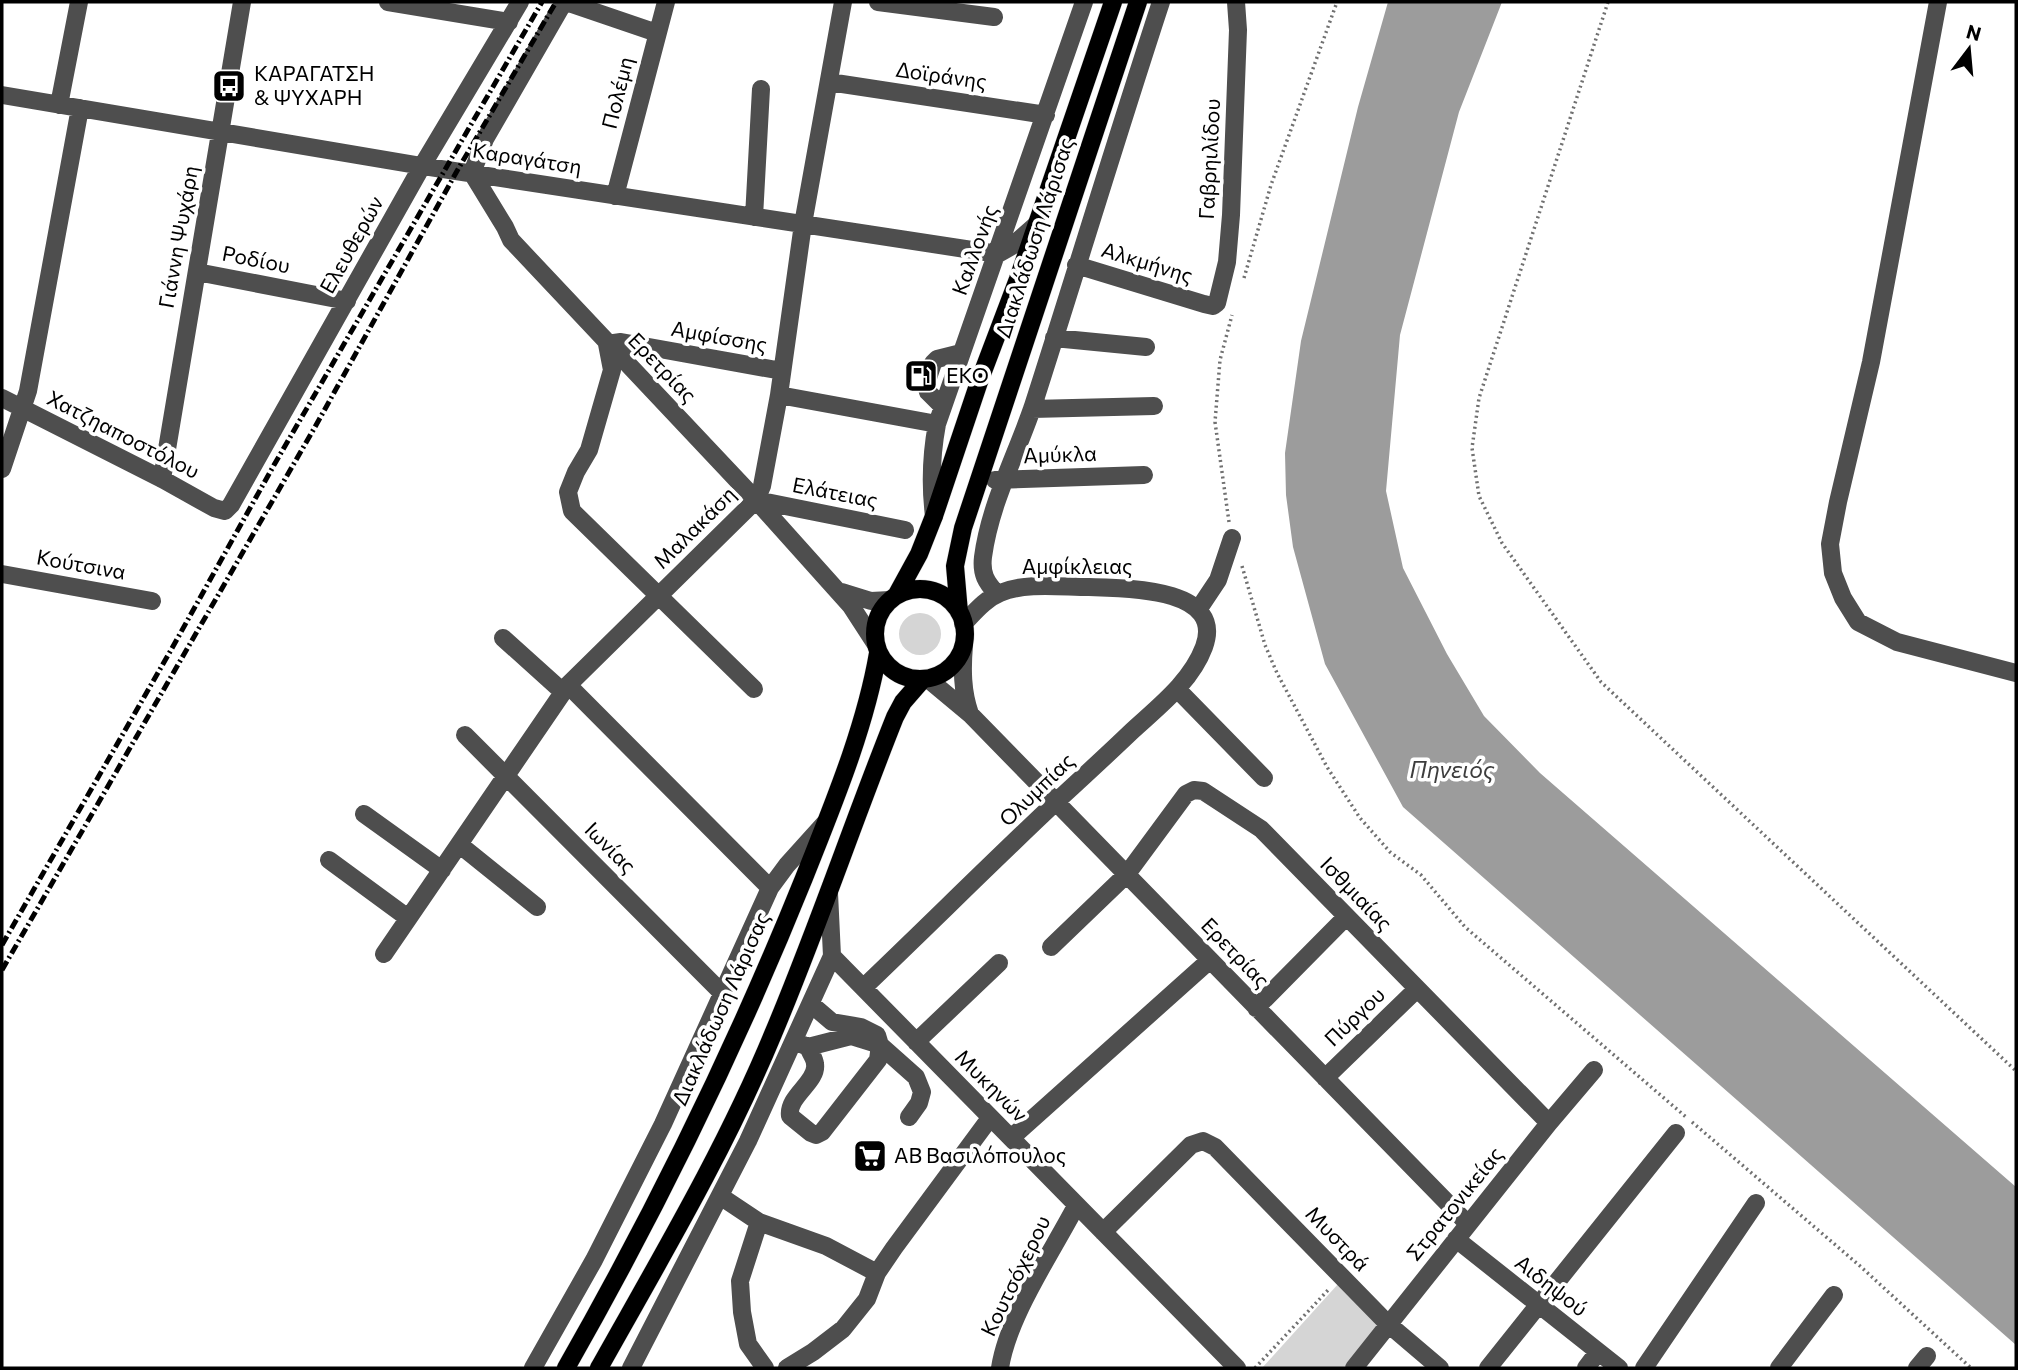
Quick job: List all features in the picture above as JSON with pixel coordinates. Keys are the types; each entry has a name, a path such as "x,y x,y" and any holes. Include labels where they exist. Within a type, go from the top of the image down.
{"main road":[{"name":"Διακλάδωση Λάρισας","path":"893,598 919,554 934,516 1113,2"},
{"name":"Διακλάδωση Λάρισας","path":"961,618 955,566 963,528 1138,2"},
{"path":"599,1368 700,1188 773,1036 895,717 912,690 925,679 951,667 964,645 961,618 949,601 938,593 924,589 909,590 893,598 877,620 877,648 886,664 897,673 909,678 925,679"},
{"name":"Διακλάδωση Λάρισας","path":"566,1368 632,1248 712,1089 780,937 826,822 867,700 877,648"}],"street":[{"path":"59,105 79,2"},
{"name":"Γιάννη Ψυχάρη","path":"162,479 242,2"},
{"path":"388,2 509,22"},
{"name":"Ελευθερών","path":"225,511 231,505 422,166 520,2"},
{"path":"471,173 488,132 565,2 657,33"},
{"name":"Πολέμη","path":"615,196 666,2"},
{"name":"Μαλακάση","path":"384,954 565,689 756,500 762,486 779,395 803,224 843,2"},
{"path":"878,2 995,17"},
{"name":"Καλλoνής","path":"934,516 930,479 940,416 1084,2"},
{"path":"997,594 983,577 982,567 989,530 1004,480 1032,409 1161,2"},
{"name":"Γαβρηιλίδου","path":"1204,304 1213,306 1217,303 1227,262 1234,163 1237,2"},
{"path":"1938,2 1871,362 1830,544 1833,573 1843,598 1858,622 1896,642 2016,673"},
{"name":"Δοϊράνης","path":"829,82 1046,115"},
{"path":"754,217 761,89"},
{"path":"1107,94 1110,159"},
{"name":"Καραγάτση","path":"2,95 422,166 998,254"},
{"path":"2,469 23,410 80,108"},
{"name":"Ερετρίας","path":"471,173 511,240 756,500 851,606 877,648"},
{"path":"998,254 1012,246 1037,224"},
{"name":"Αλκμήνης","path":"1076,265 1204,304"},
{"name":"Ροδίου","path":"197,272 347,301"},
{"path":"1054,338 1146,346"},
{"name":"Αμφίσσης","path":"607,344 621,342 782,371"},
{"path":"607,344 612,370 589,450 568,492 572,511 754,689"},
{"path":"779,395 940,416"},
{"name":"Χατζηαποστόλου","path":"2,398 214,508 225,511"},
{"path":"1032,409 1154,406"},
{"name":"Αμύκλα","path":"977,481 1144,475"},
{"name":"Ελάτειας","path":"756,500 905,530"},
{"path":"1198,610 1218,580 1232,538"},
{"name":"Κούτσινα","path":"2,575 152,601"},
{"name":"Ερετρίας","path":"833,586 856,598 871,601 893,598"},
{"name":"Αμφίκλειας","path":"961,618 974,612 997,594 1040,587 1138,590 1177,597 1198,610"},
{"name":"Ολυμπίας","path":"864,988 1056,802 1177,690 1205,646 1207,629 1198,610"},
{"path":"503,638 565,689 770,888"},
{"path":"964,645 962,679 970,714"},
{"name":"Ερετρίας","path":"925,679 953,698 970,714 1468,1224"},
{"path":"1177,690 1264,778"},
{"name":"Ιωνίας","path":"465,735 723,994"},
{"name":"Ισθμιαίας","path":"1051,947 1127,874 1186,794 1203,790 1261,829 1549,1123"},
{"path":"364,814 442,870"},
{"path":"533,1368 629,1193 770,888 826,822"},
{"path":"460,845 537,907"},
{"path":"329,860 408,918"},
{"path":"631,1368 801,1044 811,1004 832,956 829,893"},
{"path":"1256,1008 1346,917"},
{"name":"Μυκηνών","path":"832,956 1237,1368"},
{"path":"1011,1138 1210,960"},
{"path":"916,1042 999,963"},
{"name":"Πύργου","path":"1325,1078 1417,989"},
{"path":"801,1044 816,1064 815,1072 789,1110 790,1116 816,1135 822,1132 878,1060 880,1045 877,1035 861,1027 832,1022 811,1004"},
{"path":"801,1044 850,1036 880,1045 916,1077 922,1092 919,1103 909,1117"},
{"name":"Στρατονικείας","path":"1354,1368 1594,1070"},
{"path":"787,1368 843,1329 867,1299 877,1273 990,1118"},
{"path":"1488,1368 1676,1133"},
{"name":"Μυστρά","path":"1103,1232 1191,1145 1203,1141 1215,1147 1387,1324 1440,1368"},
{"path":"720,1196 759,1222 826,1246 877,1273"},
{"path":"1644,1368 1756,1203"},
{"name":"Κουτσόχερου","path":"1000,1368 1016,1317 1076,1206"},
{"path":"759,1222 740,1281 748,1344 765,1368"},
{"name":"Αιδηψού","path":"1456,1239 1619,1368"},
{"path":"1779,1368 1833,1295"},
{"path":"1586,1368 1598,1352"}],"path":[{"path":"1241,285 1271,185 1337,2"},
{"path":"1608,2 1479,398 1472,448 1479,496 1502,543 1601,682 2016,1070"},
{"path":"1232,538 1217,452 1215,422 1220,360 1233,312"},
{"path":"1242,566 1265,645 1277,673 1326,767 1376,838 1421,875 1465,927 1850,1257 1971,1368"},
{"path":"1255,1368 1341,1276"}],"shaded area":[{"path":"920,613 935,619 941,634 935,649 920,655 905,649 899,634 905,619"},
{"path":"1339,1283 1379,1324 1344,1368 1262,1368"}],"water":[{"name":"Πηνειός","path":"1388,2 1502,2 1459,112 1400,335 1386,491 1403,568 1447,654 1484,716 1540,773 2016,1187 2016,1345 1403,807 1325,664 1293,547 1286,495 1285,453 1301,341 1358,107"}],"railway":[{"path":"2,945 274,465 542,2"},
{"path":"2,970 556,2"}],"place":[{"name":"ΚΑΡΑΓΑΤΣΗ & ΨΥΧΑΡΗ","path":"229,86"},
{"name":"EKO","path":"921,376"},
{"name":"ΑΒ Βασιλόπουλος","path":"870,1156"}]}
